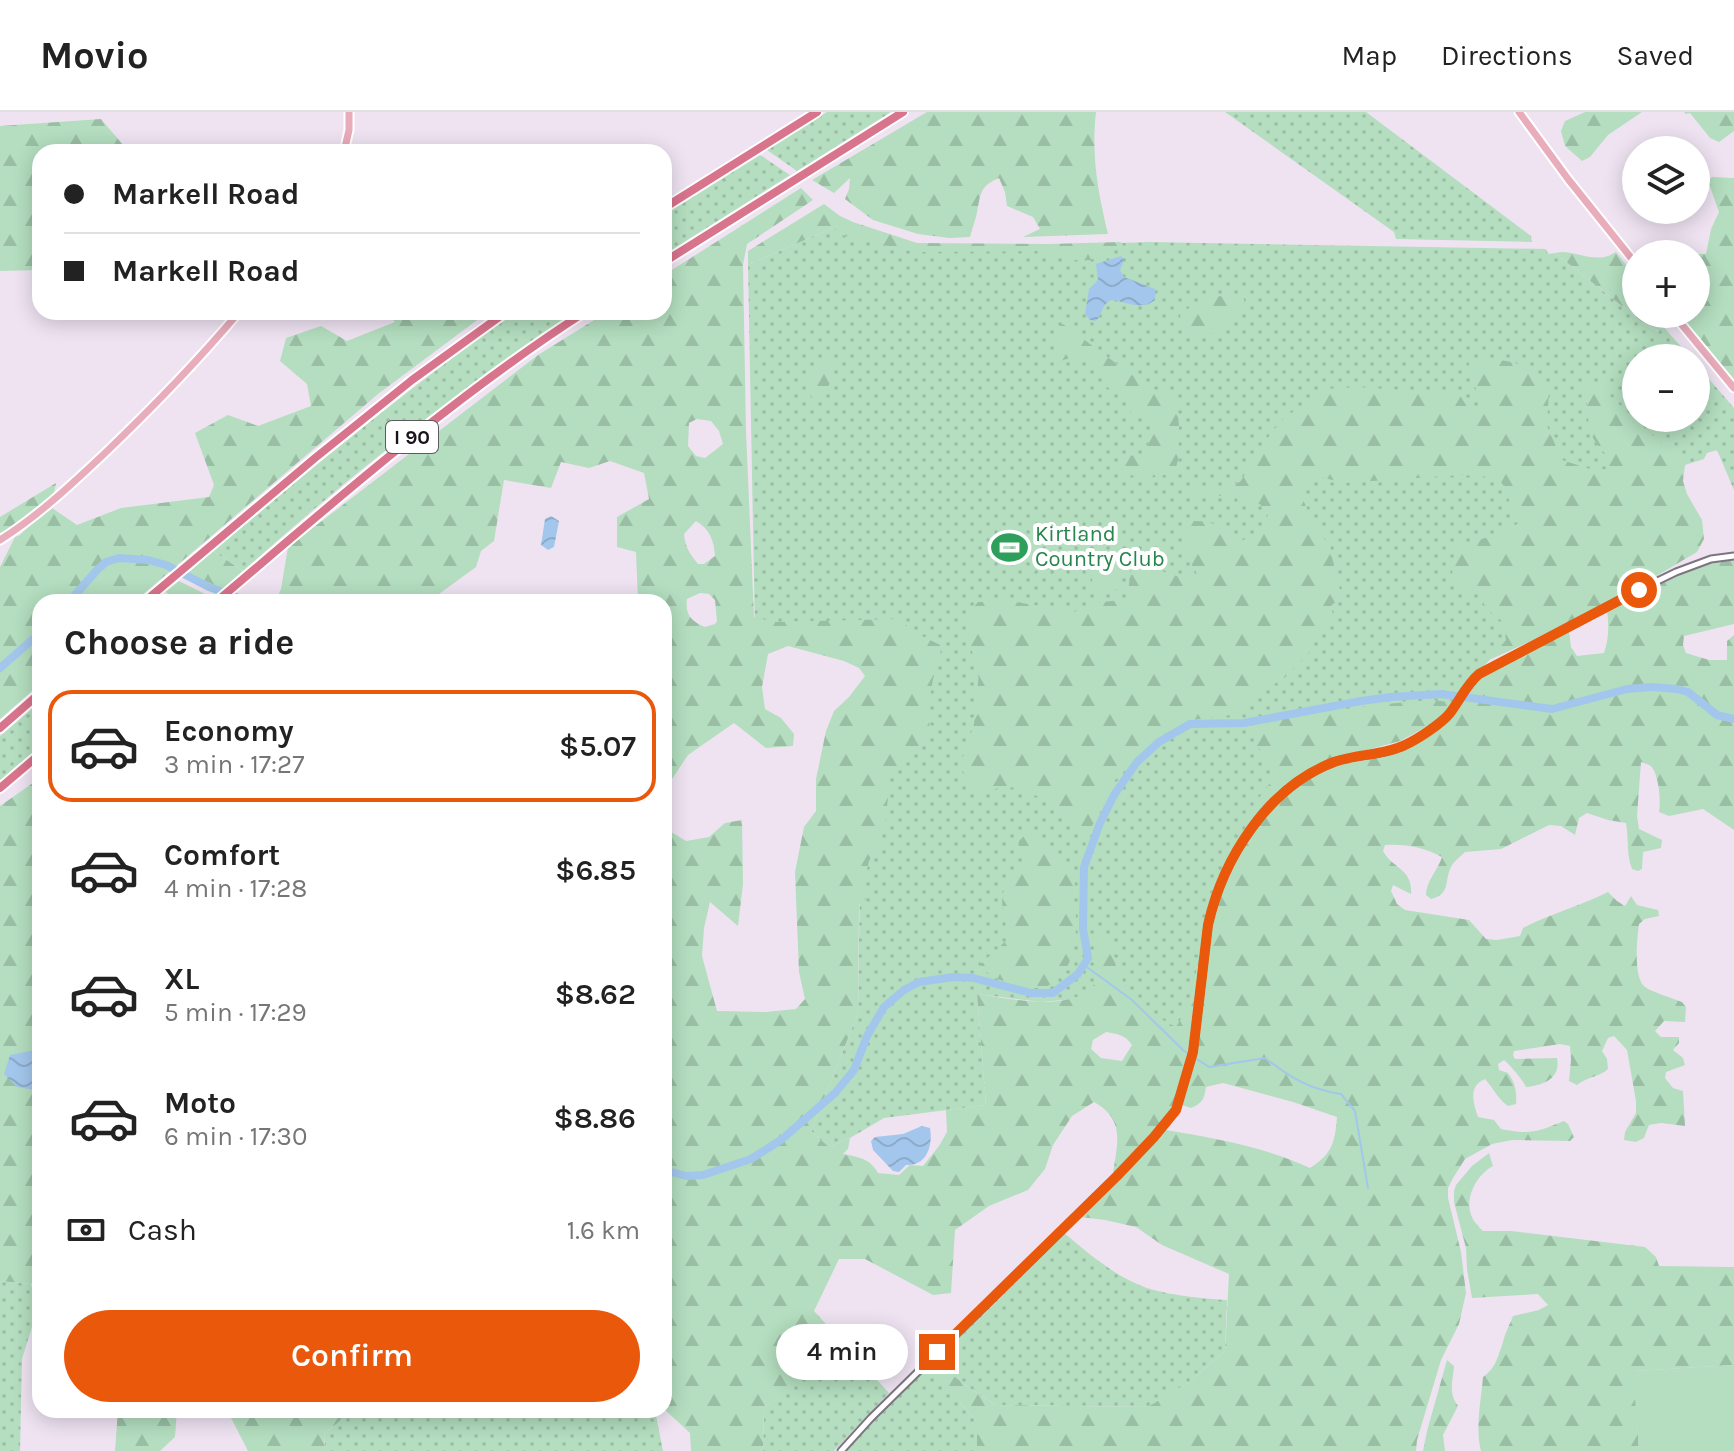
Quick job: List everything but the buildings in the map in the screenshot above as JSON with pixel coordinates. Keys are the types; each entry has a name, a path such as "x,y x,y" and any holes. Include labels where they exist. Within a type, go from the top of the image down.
{"highway":[{"path":"672,203 817,112"},
{"path":"672,257 903,112"},
{"name":"I 90","path":"153,594 412,380 495,320"},
{"name":"I 90","path":"225,594 427,425 488,378 573,320"},
{"path":"0,728 32,700"},
{"path":"0,788 32,761"}],"main road":[{"path":"346,144 349,112"},
{"path":"1519,112 1622,246"},
{"path":"0,540 56,498 113,445 232,320"},
{"path":"1685,328 1734,388"}],"street":[{"path":"841,1451 1154,1137 1176,1110 1193,1052 1208,925 1217,890 1246,837 1278,797 1311,773 1333,763 1404,746 1448,715 1466,687 1479,674 1639,590 1702,562 1734,556"}],"green space":[{"path":"827,112 891,112 797,171 767,150"},
{"path":"927,112 1096,112 1096,174 1108,234 1023,237 1040,229 1033,217 1007,206 999,178 981,193 970,237 949,238 918,234 873,220 845,199 850,178 834,193 812,180"},
{"path":"1225,112 1366,112 1531,236 1532,242 1396,239 1394,232"},
{"path":"1585,112 1642,112 1608,135 1590,157 1582,161 1565,146 1561,131 1565,121"},
{"path":"1684,112 1734,112 1734,131 1719,142 1710,138 1690,113"},
{"path":"101,119 122,144 32,144 32,270 0,271 0,126"},
{"path":"760,155 790,175 672,250 672,210"},
{"path":"1734,178 1734,383 1710,353 1710,344 1702,344 1689,328 1710,328 1709,240 1719,212 1710,179"},
{"path":"801,188 813,200 747,244 743,265 754,617 775,622 897,619 940,645 941,657 934,673 929,728 917,752 890,779 885,826 866,873 866,899 859,904 858,1013 811,1131 829,1147 850,1138 848,1149 843,1154 867,1161 878,1173 899,1175 910,1165 923,1166 947,1132 946,1110 986,1105 977,994 1040,1002 1085,993 1095,983 1097,934 1105,932 1117,969 1127,987 1158,1017 1176,1027 1191,1002 1205,924 1191,1050 1173,1110 1151,1137 1113,1174 1117,1133 1111,1116 1094,1102 1072,1116 1053,1145 1045,1169 1028,1190 989,1206 955,1230 951,1293 933,1295 865,1259 839,1259 814,1311 814,1361 801,1382 764,1408 761,1451 691,1451 690,1433 672,1416 672,832 686,841 709,837 725,823 742,820 743,884 738,926 710,902 704,928 702,956 717,1011 796,1009 805,999 799,972 795,872 804,827 816,811 816,779 826,731 834,711 865,676 859,668 844,661 788,646 768,654 762,687 765,709 781,718 794,734 793,746 766,748 734,723 688,755 672,779 672,594 638,594 636,552 617,547 617,517 649,499 644,473 610,461 589,468 561,462 551,488 504,480 494,541 481,551 476,567 439,594 279,594 288,547 538,355 594,320 672,320 672,270","holes":["697,419 711,421 719,431 723,444 705,458 696,456 688,446 689,423","696,521 705,528 714,545 715,556 704,564 698,564 685,543 684,534","700,593 709,594 715,600 715,624 705,627 688,613 687,599","1106,1032 1124,1037 1132,1045 1122,1061 1101,1058 1091,1049 1093,1040"]},
{"path":"824,204 853,222 917,243 1121,242 1121,248 1080,261 1039,251 914,252 849,237 832,228 748,265 748,251"},
{"name":"Kirtland Country Club","path":"832,228 855,231 916,250 1149,242 1546,249 1548,254 1555,253 1622,306 1622,328 1652,328 1659,332 1658,328 1665,328 1679,344 1622,344 1622,432 1710,432 1710,380 1734,408 1734,490 1717,450 1707,453 1704,459 1685,465 1642,468 1513,633 1431,724 1400,741 1343,756 1311,771 1276,795 1242,837 1217,882 1205,924 1191,1003 1167,1044 1086,998 1041,1002 977,994 986,1105 884,1118 829,1147 811,1131 858,1013 860,871 870,650 755,631 748,265"},
{"path":"1616,252 1622,260 1622,306 1555,253 1596,258"},
{"path":"1226,295 1243,296 1245,304 1241,312 1206,338 1184,331 1180,315 1202,301"},
{"path":"393,320 477,320 378,394 143,594 32,594 32,691 0,719 0,567 15,537 49,506 77,525 121,508 209,497 214,485 195,433 228,415 258,426 311,406 307,384 280,361 286,338 321,326 347,341 395,322"},
{"path":"505,320 564,320 404,436 243,571 213,551 324,458"},
{"path":"1063,324 1148,387 1173,396 1177,401 1179,427 1175,471 1146,478 1132,475 1119,466 1123,456 1143,455 1155,428 1131,414 1125,400 1106,386 1099,370 1090,361 1076,358 1061,361 1056,357 1058,326"},
{"path":"1485,357 1516,363 1549,390 1547,426 1562,460 1593,470 1608,469 1607,455 1590,430 1583,383 1599,382 1605,385 1610,396 1622,407 1622,432 1649,432 1685,465 1683,481 1687,494 1702,520 1704,539 1697,552 1641,585 1489,660 1506,640 1503,622 1489,611 1477,594 1457,587 1452,570 1459,546 1496,535 1519,523 1521,515 1511,507 1501,482 1488,477 1461,475 1343,483 1318,476 1310,478 1303,490 1304,502 1314,525 1330,546 1337,583 1343,595 1331,606 1333,615 1317,635 1309,653 1287,675 1231,715 1177,722 1115,780 1097,819 1083,832 1054,807 1027,791 1008,787 981,796 969,784 960,765 974,724 979,673 967,626 968,614 978,602 1010,601 1074,612 1092,603 1122,600 1128,595 1132,569 1146,566 1183,578 1197,574 1183,544 1190,521 1218,525 1241,541 1258,531 1268,514 1260,504 1238,501 1235,495 1190,498 1185,496 1183,489 1222,487 1240,482 1284,418 1326,389 1357,387 1459,394 1471,413 1483,416 1468,360"},
{"path":"824,361 831,363 832,379 823,392 813,398 808,374 810,368"},
{"path":"56,483 54,493 0,533 0,517"},
{"path":"213,551 243,571 223,589 188,573"},
{"path":"1734,559 1734,624 1684,636 1683,645 1686,653 1709,660 1727,660 1727,641 1734,635 1734,830 1703,809 1669,816 1659,812 1655,773 1651,766 1641,762 1639,829 1662,840 1661,848 1643,852 1642,869 1638,871 1632,869 1630,863 1626,823 1587,813 1579,818 1575,835 1561,826 1549,825 1501,849 1465,852 1451,867 1442,894 1431,899 1426,895 1427,890 1442,857 1414,847 1385,845 1383,851 1406,874 1411,886 1411,894 1393,885 1391,891 1397,904 1405,910 1469,920 1486,939 1520,936 1523,928 1608,892 1625,906 1631,896 1637,905 1658,910 1659,916 1645,919 1639,924 1637,957 1641,982 1645,987 1682,1002 1686,1007 1685,1022 1664,1021 1655,1031 1661,1037 1679,1037 1679,1043 1673,1050 1683,1058 1685,1065 1666,1072 1665,1078 1673,1088 1683,1091 1685,1126 1649,1125 1644,1138 1636,1142 1624,1140 1636,1113 1636,1101 1627,1050 1614,1036 1608,1038 1602,1051 1608,1069 1577,1085 1569,1081 1570,1046 1560,1044 1514,1051 1515,1059 1557,1058 1558,1065 1553,1076 1539,1085 1526,1087 1504,1060 1498,1064 1499,1070 1508,1073 1512,1080 1516,1104 1508,1106 1485,1079 1476,1086 1474,1101 1478,1117 1494,1120 1501,1129 1533,1131 1564,1121 1574,1137 1570,1141 1512,1140 1492,1144 1465,1159 1453,1178 1448,1188 1448,1198 1461,1252 1466,1293 1459,1324 1441,1360 1416,1451 977,1451 977,1421 937,1372 939,1364 996,1405 1148,1407 1189,1382 1225,1351 1229,1274 1162,1245 1136,1227 1080,1217 1166,1130 1257,1149 1310,1168 1331,1147 1337,1117 1293,1102 1223,1083 1206,1087 1202,1100 1195,1106 1182,1105 1197,1050 1211,925 1220,895 1251,833 1276,804 1296,787 1327,769 1361,757 1409,748 1452,717 1479,677 1569,631 1571,647 1577,656 1604,653 1608,632 1607,610 1695,567"},
{"path":"1119,564 1121,589 1093,591 1091,566"},
{"path":"179,581 205,594 169,594 165,592"},
{"path":"1433,700 1448,702 1450,706 1431,724 1400,741 1343,756 1311,771 1276,795 1242,837 1252,807 1271,782 1264,752 1255,746 1260,725 1314,713"},
{"path":"32,709 32,753 0,781 0,736"},
{"path":"32,784 31,1284 0,1281 0,806"},
{"path":"1028,832 1068,865 1075,885 1072,892 1076,935 1068,966 1060,978 1049,985 1034,988 998,979 982,971 981,964 1008,939 1003,894 1012,876 1024,864 1019,841"},
{"path":"1489,1153 1493,1166 1476,1183 1469,1206 1474,1221 1483,1231 1511,1231 1645,1247 1656,1257 1659,1266 1734,1267 1734,1365 1634,1371 1639,1451 1481,1451 1478,1424 1483,1377 1496,1361 1513,1316 1548,1305 1538,1294 1472,1298 1454,1191 1472,1166"},
{"path":"1064,1233 1103,1264 1136,1284 1176,1295 1227,1300 1225,1351 1189,1382 1149,1407 996,1405 939,1365 961,1404 977,1421 977,1451 846,1451 888,1404"},
{"path":"0,1281 31,1284 32,1327 22,1359 20,1451 0,1451"},
{"path":"814,1311 889,1393 834,1451 761,1451 764,1408 801,1381 814,1361"},
{"path":"1447,1360 1454,1366 1452,1391 1458,1406 1443,1435 1445,1451 1423,1451 1427,1431"},
{"path":"1734,1365 1734,1451 1639,1451 1633,1371"},
{"path":"117,1418 176,1418 175,1437 160,1451 115,1451"},
{"path":"231,1418 341,1418 324,1434 325,1451 248,1451"},
{"path":"341,1418 657,1418 663,1451 325,1451 324,1434"}],"water":[{"path":"1121,256 1124,260 1120,270 1124,277 1155,289 1155,300 1140,305 1112,300 1096,321 1090,320 1085,314 1089,289 1098,280 1096,264"},
{"path":"551,516 559,521 554,547 548,550 541,545 545,519"},
{"path":"32,1051 32,1090 17,1087 4,1074 10,1055"},
{"path":"922,1126 930,1128 927,1154 919,1162 906,1165 899,1172 893,1171 873,1150 871,1141 875,1137 903,1134"}],"waterway":[{"path":"76,594 106,562 119,558 166,565 228,594"},
{"path":"0,668 32,640"},
{"path":"672,1172 686,1176 703,1175 751,1159 781,1140 835,1093 854,1070 867,1036 884,1007 919,982 954,977 973,978 1031,993 1053,993 1078,974 1088,958 1083,929 1084,867 1100,823 1114,795 1137,762 1159,742 1190,724 1244,723 1361,701 1441,694 1552,709 1627,689 1652,687 1688,692 1717,715 1734,719"},
{"path":"1084,965 1132,1000 1183,1050 1209,1067 1265,1058 1301,1082 1341,1094 1355,1111 1368,1188"}],"place":[{"name":"Kirtland Country Club","path":"1009,547"}],"route":[{"path":"937,1352 1117,1176 1176,1110 1193,1052 1212,906 1217,890 1262,814 1278,797 1311,773 1360,755 1390,751 1416,739 1448,715 1466,687 1479,674 1639,590"}]}
